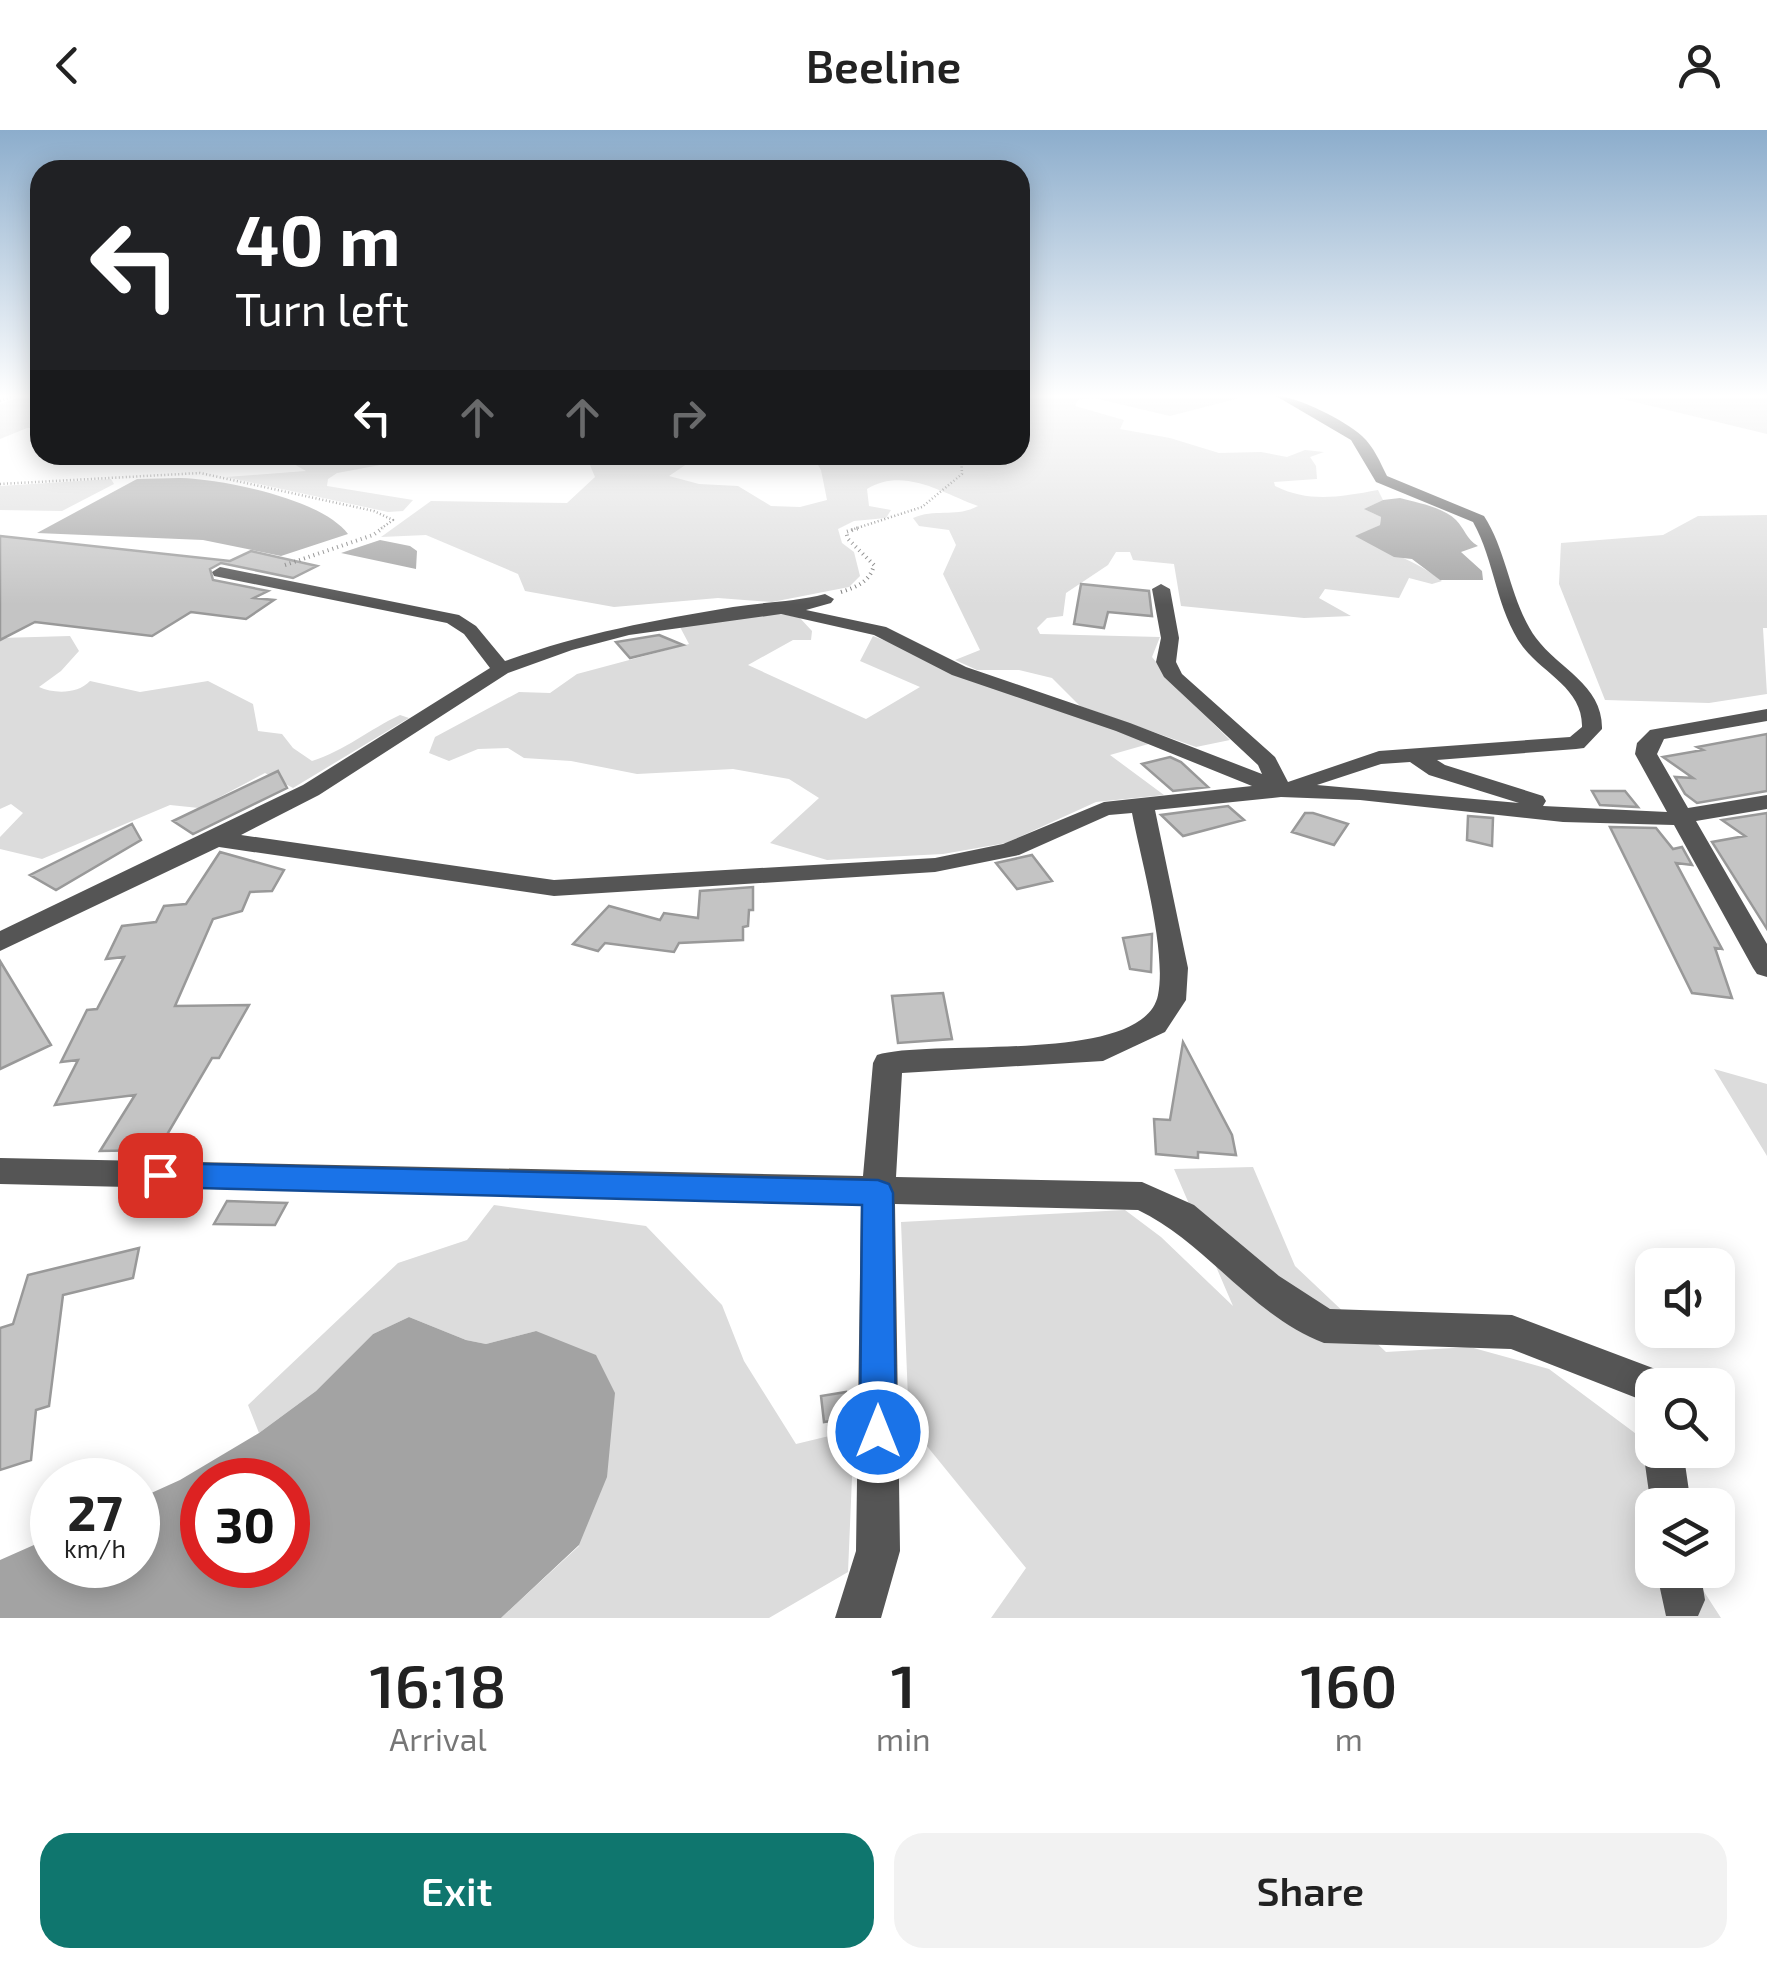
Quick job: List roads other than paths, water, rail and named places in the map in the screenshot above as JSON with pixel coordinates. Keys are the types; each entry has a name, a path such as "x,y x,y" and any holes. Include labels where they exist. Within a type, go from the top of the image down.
{"street":[{"path":"0,942 311,790 501,669 628,630 743,611 783,610 880,631 959,671 1123,726 1280,790 1364,762 1576,743 1592,729 1594,714 1586,699 1526,638 1479,519 1380,478 1375,465"},
{"path":"220,572 453,619 470,630 501,669"},
{"path":"1161,589 1170,638 1166,662 1174,677 1267,762 1280,790"},
{"path":"783,610 825,598"},
{"path":"1767,715 1657,734 1648,743 1646,754 1680,818 1756,925 1767,968"},
{"path":"1414,755 1438,770 1543,804 1563,815"},
{"path":"216,839 229,844 554,888 936,865 1010,850 1104,810 1280,790 1360,793 1563,815 1680,818 1767,802"},
{"path":"858,1618 878,1551 878,1193 888,1064 1103,1050 1155,1025 1172,1000 1174,968 1142,804"},
{"path":"0,1171 1142,1196 1182,1214 1266,1287 1324,1326 1512,1332 1635,1379"}]}
